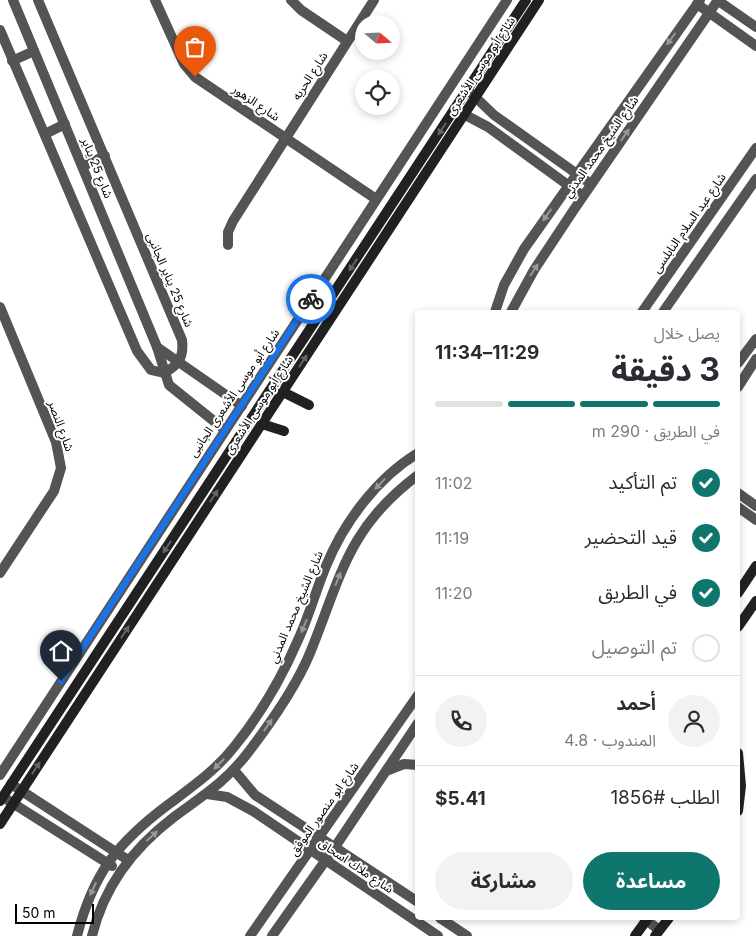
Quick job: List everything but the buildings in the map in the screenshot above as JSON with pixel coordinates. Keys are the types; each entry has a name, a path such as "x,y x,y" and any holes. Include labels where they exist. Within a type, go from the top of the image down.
{"street":[{"name":"شارع 25 يناير","path":"13,0 157,347 169,385 225,430"},
{"name":"شارع 25 يناير الجانبى","path":"38,0 182,340 182,355 179,362"},
{"name":"شارع الزهور","path":"155,0 184,64 195,77 376,199"},
{"path":"291,0 301,10 347,41"},
{"name":"شارع الحريه","path":"228,245 228,232 233,222 374,0"},
{"name":"شارع أبو موسى الأشعرى الجانبى","path":"0,775 507,0"},
{"name":"شارع أبو موسى الأشعرى","path":"1,799 526,0"},
{"name":"شارع أبو موسى الأشعرى","path":"0,824 111,662 151,592 539,0"},
{"path":"718,0 756,27"},
{"name":"شارع الشيخ محمد المدني","path":"512,310 534,270 583,196 718,0"},
{"path":"698,2 709,13 756,46"},
{"name":"شارع الشيخ محمد المدني","path":"496,310 504,285 513,267 568,185 698,2"},
{"path":"0,30 137,352 151,370 164,374 179,362"},
{"path":"12,61 34,51"},
{"path":"467,90 494,115 591,184"},
{"path":"454,109 488,127 583,196"},
{"path":"45,134 65,124"},
{"name":"شارع عبد السلام النابلسى","path":"643,310 756,148"},
{"path":"83,166 105,156"},
{"path":"664,310 756,178"},
{"path":"328,303 337,309"},
{"name":"شارع النصر","path":"0,307 56,442 61,468 54,491 0,573"},
{"path":"740,360 756,339"},
{"path":"316,342 325,348"},
{"path":"157,347 242,406"},
{"path":"740,384 756,359"},
{"path":"282,392 308,405"},
{"path":"262,424 284,431"},
{"name":"شارع الشيخ محمد المدني","path":"76,936 87,901 115,852 161,811 206,776 234,748 283,672 307,620 326,567 342,534 375,490 415,456"},
{"path":"92,936 105,896 128,860 160,828 207,794 234,770 270,722 309,655 340,574 355,541 379,509 415,478"},
{"path":"740,494 756,506"},
{"path":"740,508 756,520"},
{"path":"196,524 206,530"},
{"path":"177,553 186,560"},
{"path":"740,590 756,566"},
{"path":"151,592 161,598"},
{"path":"740,624 756,601"},
{"name":"شارع ابو منصور الموفق","path":"250,936 415,699"},
{"path":"272,936 326,861 415,728"},
{"path":"389,738 403,746"},
{"path":"386,772 404,764 415,765"},
{"name":"شارع ملاك اسحاق","path":"234,770 255,795 415,900"},
{"path":"740,775 740,794"},
{"path":"11,784 128,860"},
{"name":"شارع ملاك اسحاق","path":"207,794 238,801 438,936"},
{"path":"1,799 14,804 120,871"},
{"path":"443,920 467,936"},
{"path":"635,936 645,920"},
{"path":"647,920 657,933 665,920"}],"way so far":[{"path":"195,77 376,199 311,299"}],"route":[{"path":"61,681 311,299"}]}
